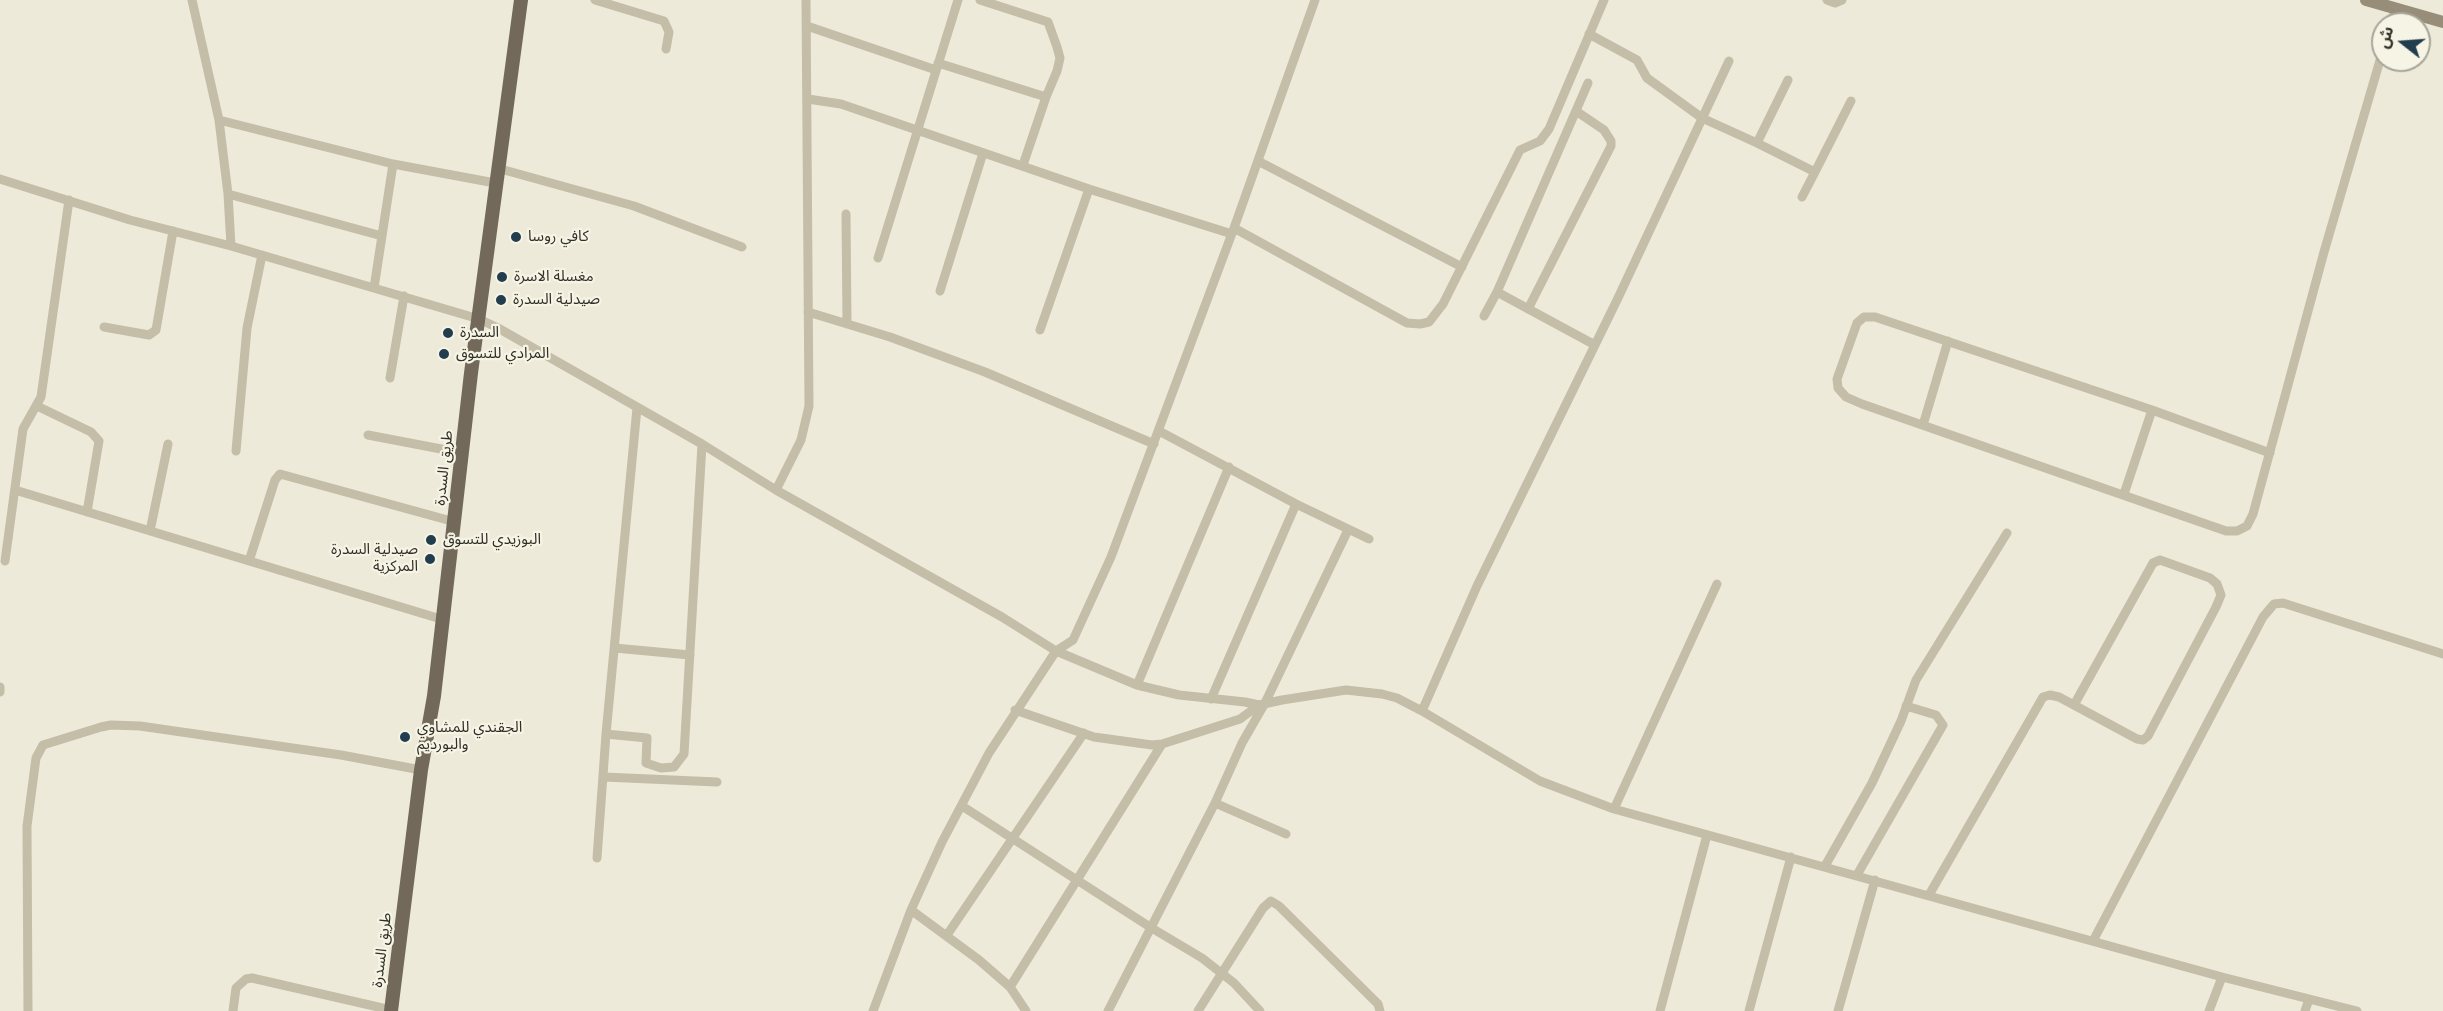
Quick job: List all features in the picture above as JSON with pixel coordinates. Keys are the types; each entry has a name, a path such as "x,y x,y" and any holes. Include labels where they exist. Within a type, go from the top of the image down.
{"main road":[{"name":"طريق السدرة","path":"391,1011 421,770 444,620 495,183 521,0"}],"street":[{"path":"192,0 219,120 228,194 231,246"},
{"path":"595,0 664,21 669,32 666,49"},
{"path":"776,490 801,440 808,406 806,0"},
{"path":"878,258 958,0"},
{"path":"980,0 1048,22 1053,31 1060,58 1023,165"},
{"path":"873,1011 911,910 942,842 989,753 1015,710 1056,651 1073,640 1111,557 1155,444 1315,0"},
{"path":"808,99 842,104 1089,189 1233,231 1407,323 1429,322 1435,316 1462,267 1520,150 1540,141 1549,129 1604,0"},
{"path":"1827,0 1835,3 1842,0"},
{"path":"2366,0 2443,22"},
{"path":"807,26 1046,97"},
{"path":"1589,34 1622,50 1636,60 1647,78 1702,118 1815,172"},
{"path":"1422,711 1478,586 1729,61"},
{"path":"2270,453 2152,410 1875,317 1864,317 1857,323 1837,379 1838,388 1846,397 1923,425 2226,531 2237,531 2247,526 2253,514 2270,453 2324,252 2377,72"},
{"path":"1757,143 1788,80"},
{"path":"1484,316 1497,292 1588,83"},
{"path":"1802,197 1851,101"},
{"path":"1528,309 1611,146 1611,141 1604,130 1576,111"},
{"path":"219,120 393,164 495,183"},
{"path":"939,291 983,153"},
{"path":"1258,161 1462,267"},
{"path":"374,288 393,164"},
{"path":"497,168 634,206 742,247"},
{"path":"0,179 479,319 702,444 776,490 1002,617 1056,651 1137,686 1211,699 1262,704 1346,690 1382,694 1397,698 1422,711 1540,781 1614,809 2222,977 2357,1011"},
{"path":"1040,330 1089,189"},
{"path":"228,194 382,236"},
{"path":"5,561 23,429 37,406 42,388 69,200"},
{"path":"846,214 847,324"},
{"path":"104,327 149,335 156,330 159,324 173,231"},
{"path":"236,451 247,328 262,255"},
{"path":"1497,292 1595,345"},
{"path":"390,378 404,296"},
{"path":"808,312 985,372 1155,444"},
{"path":"1923,425 1948,342"},
{"path":"37,406 91,432 99,441 87,512"},
{"path":"597,858 606,734 637,408"},
{"path":"2124,494 2152,410"},
{"path":"1159,431 1296,504 1369,539"},
{"path":"368,435 462,453"},
{"path":"150,531 168,444"},
{"path":"606,734 647,738 646,763 669,768 678,764 684,754 702,444"},
{"path":"1137,686 1229,467"},
{"path":"249,561 275,480 283,473 455,522"},
{"path":"15,490 444,620"},
{"path":"1211,699 1296,504"},
{"path":"1108,1011 1215,802 1348,530"},
{"path":"1825,867 1872,783 1921,671 2007,533"},
{"path":"1929,895 2043,697 2050,695 2074,705 2136,739 2143,740 2148,736 2216,607 2221,595 2217,584 2210,578 2160,560 2153,563 2074,705"},
{"path":"1614,809 1717,584"},
{"path":"2093,941 2263,617 2274,604 2283,603 2443,654"},
{"path":"615,648 690,655"},
{"path":"0,687 0,692"},
{"path":"1015,710 1084,733 1122,742 1162,744 1240,719 1262,704"},
{"path":"1857,875 1943,725 1936,715 1906,706"},
{"path":"28,1011 27,826 36,758 43,745 91,729 111,725 140,726 341,755 421,770"},
{"path":"946,935 1084,733"},
{"path":"1011,987 1162,744"},
{"path":"604,777 717,782"},
{"path":"1215,802 1286,834"},
{"path":"962,806 1223,973 1260,1011"},
{"path":"1660,1011 1707,835"},
{"path":"1749,1011 1791,857"},
{"path":"1838,1011 1875,880"},
{"path":"1198,1011 1263,908 1273,902 1378,1004 1380,1011"},
{"path":"911,910 1011,987 1026,1011"},
{"path":"2209,1011 2222,977"},
{"path":"233,1011 236,988 246,979 252,978 391,1011"},
{"path":"2305,1011 2309,999"}],"place":[{"name":"كافي روسا","path":"516,237"},
{"name":"مغسلة الاسرة","path":"502,277"},
{"name":"صيدلية السدرة","path":"501,300"},
{"name":"السدرة","path":"448,333"},
{"name":"المرادي للتسوق","path":"444,354"},
{"name":"البوزيدي للتسوق","path":"431,540"},
{"name":"صيدلية السدرة المركزية","path":"430,559"},
{"name":"الجقندي للمشاوي والبورديم","path":"405,737"}]}
